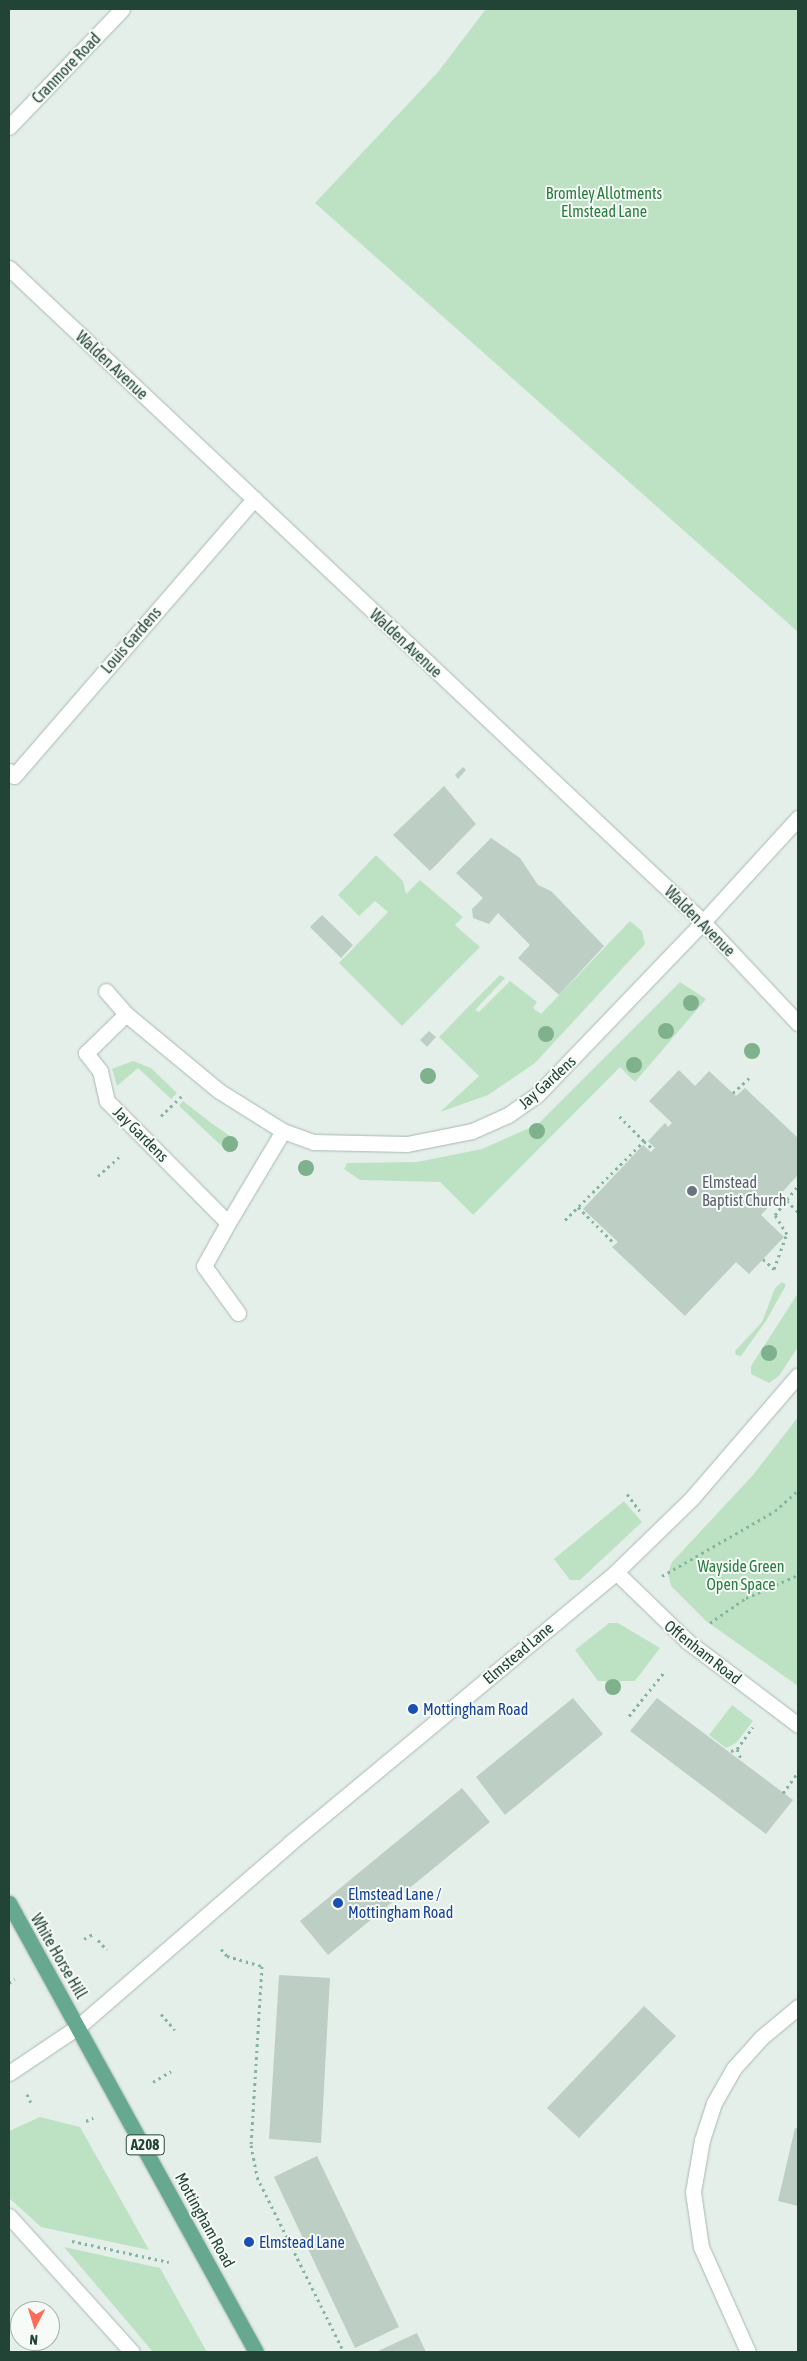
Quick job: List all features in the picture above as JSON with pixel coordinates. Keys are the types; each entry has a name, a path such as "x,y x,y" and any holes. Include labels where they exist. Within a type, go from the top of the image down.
{"main road":[{"name":"White Horse Hill","path":"9,1903 79,2026"},
{"name":"Mottingham Road","path":"79,2026 256,2352"}],"street":[{"name":"Cranmore Road","path":"9,127 122,9"},
{"name":"Walden Avenue","path":"9,268 703,922 798,1023"},
{"name":"Louis Gardens","path":"9,771 14,776 254,499"},
{"name":"Jay Gardens","path":"228,1223 107,1101 100,1071 86,1054 126,1014 219,1091 283,1131 314,1142 407,1144 472,1131 508,1115 537,1095 703,922 798,818"},
{"path":"106,991 126,1014"},
{"path":"238,1313 204,1266 283,1131"},
{"name":"Elmstead Lane","path":"9,2073 79,2026 290,1842 616,1572 692,1498 798,1375"},
{"name":"Offenham Road","path":"616,1572 687,1641 798,1725"},
{"path":"748,2352 701,2247 693,2192 702,2140 714,2104 739,2062 798,2007"},
{"path":"9,2216 132,2352"}],"path":[{"path":"733,1093 751,1076"},
{"path":"617,1114 654,1150"},
{"path":"565,1220 588,1201 644,1141"},
{"path":"763,1259 774,1269 787,1234 774,1215 798,1186"},
{"path":"782,1196 798,1212"},
{"path":"578,1208 615,1244"},
{"path":"661,1576 775,1511 798,1490"},
{"path":"627,1494 646,1519"},
{"path":"687,1641 746,1598 798,1575"},
{"path":"629,1716 665,1672"},
{"path":"730,1751 737,1749 770,1704"},
{"path":"737,1749 742,1761"},
{"path":"783,1793 798,1772"},
{"path":"84,1939 93,1934"},
{"path":"98,1940 106,1950"},
{"path":"221,1949 227,1956 262,1966 251,2145 257,2177 344,2352"},
{"path":"9,1983 14,1980"},
{"path":"161,2014 175,2030"},
{"path":"153,2082 171,2071"},
{"path":"27,2094 32,2105"},
{"path":"86,2121 94,2117"},
{"path":"68,2241 169,2262"}],"green space":[{"name":"Bromley Allotments Elmstead Lane","path":"486,9 798,9 798,632 315,203 438,72"},
{"path":"376,855 403,881 406,894 420,880 463,917 455,925 480,947 402,1026 339,963 388,912 375,901 359,916 338,895"},
{"path":"630,921 642,931 645,944 535,1063 488,1095 440,1112 479,1076 439,1037 470,1005 500,975 505,978 475,1010 479,1012 510,981 537,1002 533,1008 541,1014"},
{"path":"680,982 706,999 635,1082 620,1067 473,1215 440,1182 360,1180 344,1169 347,1163 417,1162 482,1149 538,1124"},
{"path":"133,1061 151,1068 177,1093 171,1099 138,1068 117,1086 112,1069"},
{"path":"183,1101 239,1142 229,1153 179,1106"},
{"path":"782,1282 786,1285 766,1321 741,1356 736,1355 735,1351 762,1322 775,1288"},
{"path":"798,1293 798,1347 779,1376 769,1383 751,1374 751,1366"},
{"name":"Wayside Green Open Space","path":"798,1417 798,1686 706,1621 671,1586 668,1573 672,1562 753,1475"},
{"path":"624,1501 642,1522 580,1580 570,1580 554,1559"},
{"path":"609,1623 618,1623 660,1648 635,1681 598,1681 575,1650"},
{"path":"732,1705 753,1721 736,1743 726,1748 709,1735"},
{"path":"40,2117 80,2127 149,2250 41,2227 9,2198 9,2131"},
{"path":"64,2247 160,2268 207,2352 153,2352"}],"building":[{"path":"463,767 466,770 458,779 455,775"},
{"path":"444,786 476,824 430,871 393,835"},
{"path":"491,838 520,858 538,885 551,891 604,946 559,995 518,958 530,945 498,913 489,924 473,918 472,909 483,898 456,873"},
{"path":"322,915 353,945 341,958 310,927"},
{"path":"429,1031 436,1037 427,1047 420,1040"},
{"name":"Elmstead Baptist Church","path":"679,1070 695,1086 709,1071 736,1096 745,1088 798,1138 798,1175 761,1215 784,1237 749,1274 736,1262 685,1316 612,1247 618,1242 583,1209 643,1145 651,1152 655,1148 648,1141 665,1123 668,1127 672,1123 649,1101"},
{"path":"573,1698 603,1734 505,1815 476,1777"},
{"path":"657,1698 793,1800 766,1834 630,1731"},
{"path":"462,1788 490,1822 328,1955 300,1921"},
{"path":"279,1975 330,1978 321,2143 269,2139"},
{"path":"644,2006 676,2036 579,2138 547,2108"},
{"path":"795,2128 798,2129 798,2206 778,2201"},
{"path":"317,2156 399,2327 355,2348 274,2177"},
{"path":"417,2333 426,2352 376,2352"}],"place":[{"name":"Elmstead Baptist Church","path":"692,1191"},
{"name":"Mottingham Road","path":"413,1709"},
{"name":"Elmstead Lane / Mottingham Road","path":"338,1903"},
{"name":"Elmstead Lane","path":"249,2242"}]}
